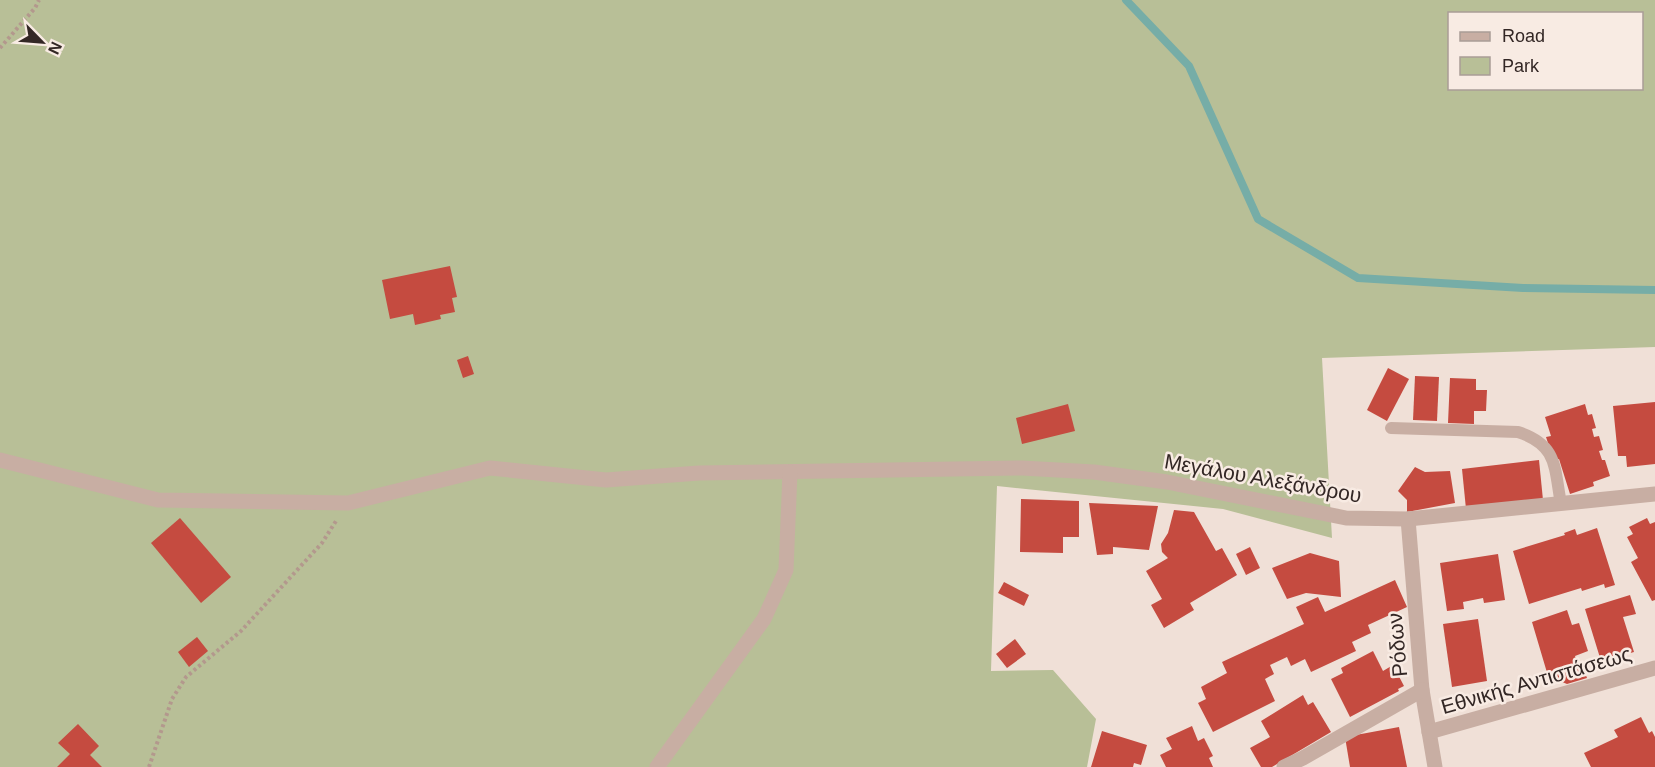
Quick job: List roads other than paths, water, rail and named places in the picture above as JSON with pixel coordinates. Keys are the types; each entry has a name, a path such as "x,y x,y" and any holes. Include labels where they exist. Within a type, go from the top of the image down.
{"street":[{"name":"Μεγάλου Αλεξάνδρου","path":"0,459 158,500 348,503 490,468 606,480 699,473 1022,468 1094,472 1167,482 1346,518 1408,519 1655,494"},
{"path":"657,767 764,619 786,570 790,472"},
{"name":"Ρόδων","path":"1408,519 1422,690 1435,767"},
{"name":"Εθνικής Αντιστάσεως","path":"1429,732 1655,668"},
{"name":"Εθνικής Αντιστάσεως","path":"1284,767 1422,690"}],"lane":[{"path":"1391,428 1518,432 1535,438 1546,448 1552,458 1561,504"}],"waterway":[{"path":"1126,0 1189,66 1258,219 1358,278 1523,288 1655,290"}]}
